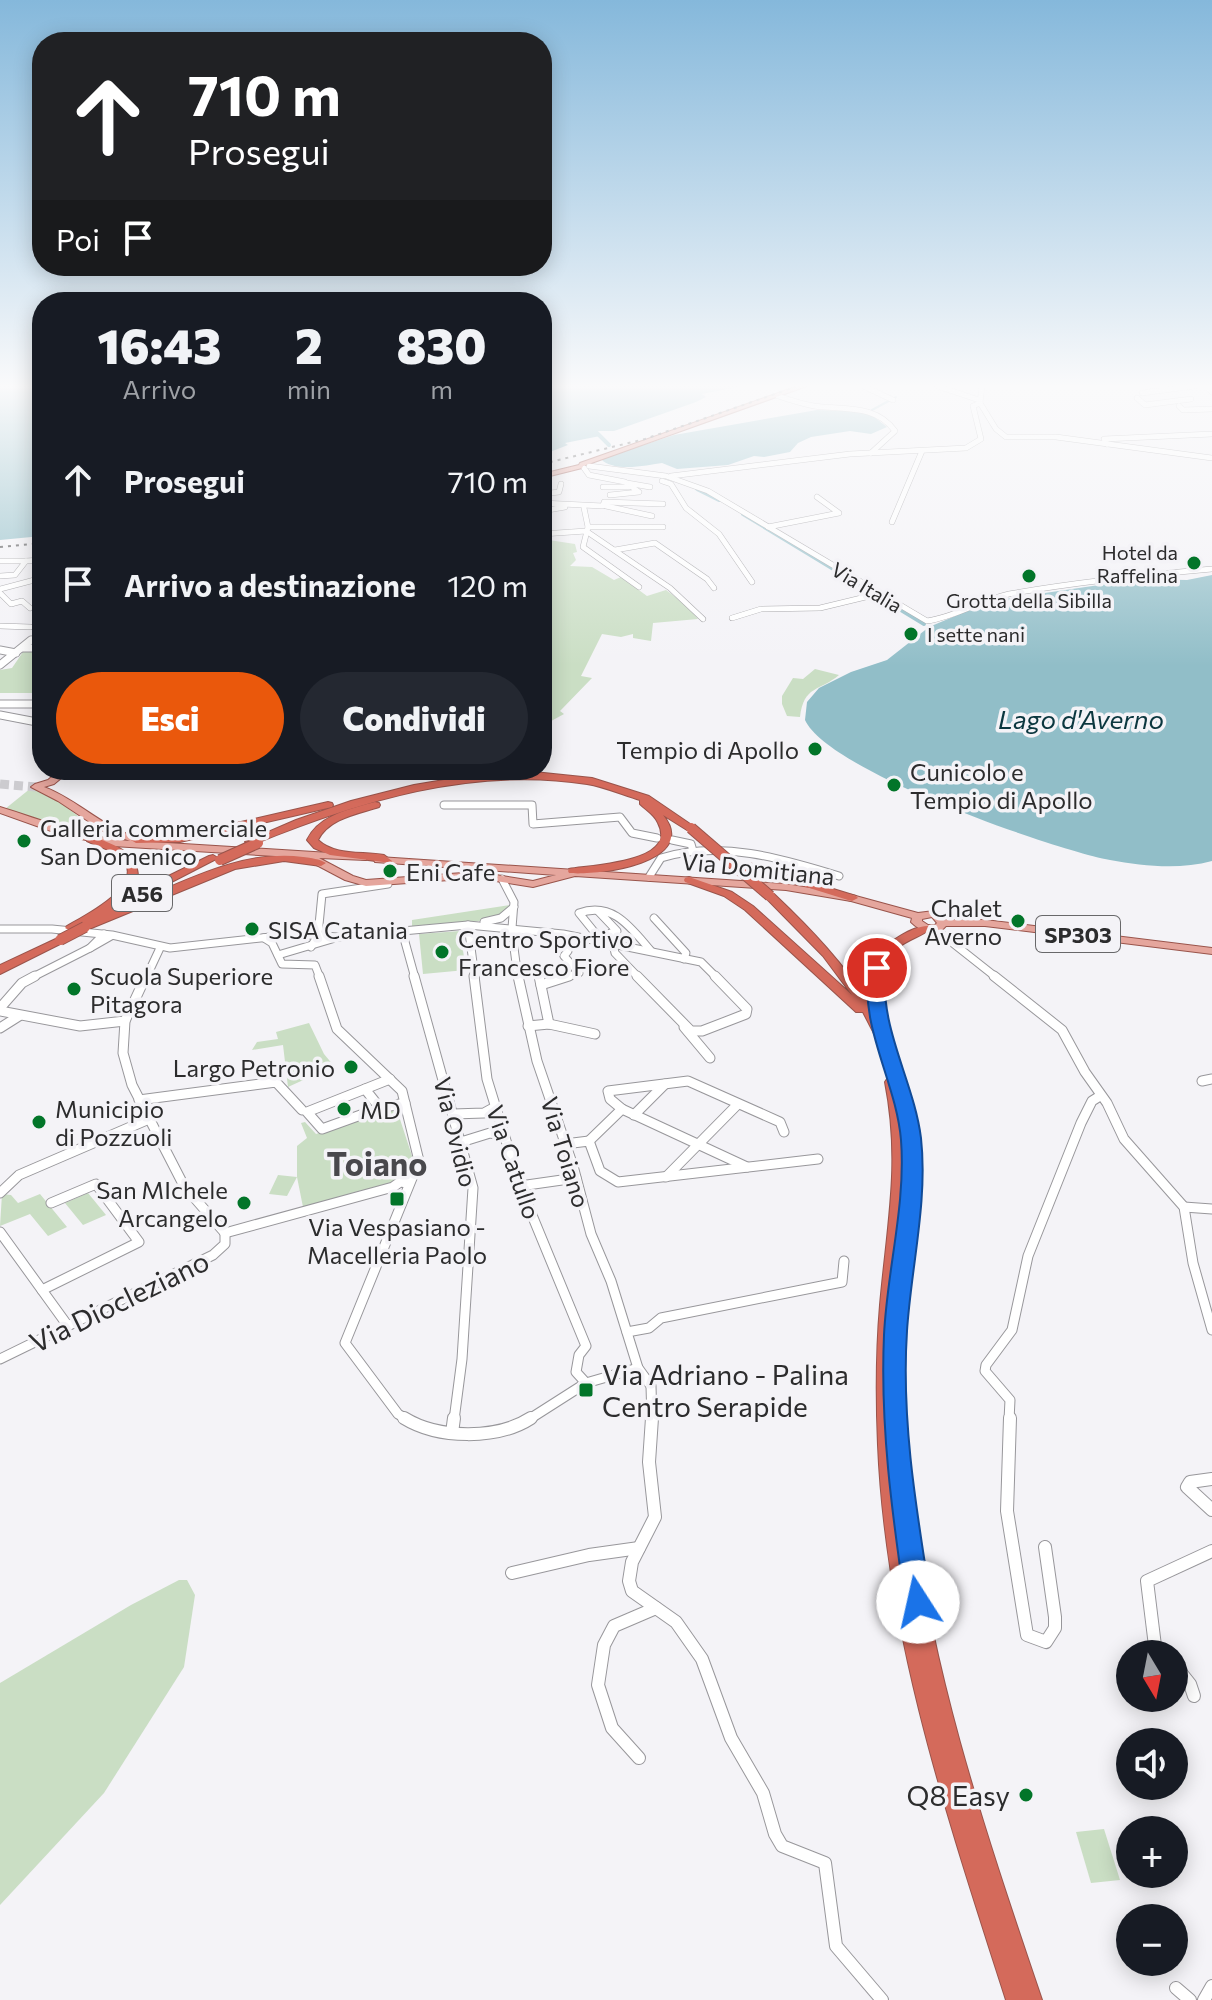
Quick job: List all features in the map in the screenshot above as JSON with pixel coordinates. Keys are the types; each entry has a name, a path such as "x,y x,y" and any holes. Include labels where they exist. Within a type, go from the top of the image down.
{"highway":[{"name":"A56","path":"552,778 571,778 635,793 666,809 728,863"},
{"name":"A56","path":"0,970 71,928 254,842 393,796 479,780"},
{"name":"A56","path":"393,796 477,783 530,780"},
{"name":"A56","path":"552,780 600,786 644,802 711,845 728,863"},
{"path":"136,840 180,839 373,795 393,796"},
{"path":"387,861 318,848 313,836 329,823 393,796"},
{"path":"573,871 620,866 645,857 660,847 666,835 666,826 644,802"},
{"path":"71,928 119,897 133,879 133,866 126,855 95,840"},
{"path":"711,845 749,866 852,898"},
{"path":"85,927 233,866 284,858 321,863"},
{"name":"A56","path":"0,964 85,927 217,859"},
{"path":"728,863 834,960 864,1001 882,1033 898,1077 911,1138 912,1173 896,1333 895,1406 901,1489 912,1572 946,1729 1032,2000"},
{"path":"689,880 720,891 749,908 860,1009"},
{"path":"767,897 824,958 860,1009 888,1071 902,1137 901,1198 884,1351 886,1450 895,1540 911,1640 936,1740 1016,2000"},
{"path":"882,1033 874,990 877,968 894,943 935,927"}],"main road":[{"path":"54,780 48,787 55,795"},
{"path":"51,782 37,786 101,828 136,840 181,847"},
{"path":"0,810 95,840 592,873"},
{"path":"59,830 79,830 86,825 87,818"},
{"path":"95,840 118,834"},
{"path":"297,855 366,883 425,882 477,875 542,884 570,874 592,873"},
{"path":"342,874 346,864 371,860"},
{"path":"516,869 532,874 530,880 521,883"},
{"name":"Via Domitiana","path":"592,873 801,889 852,898 918,916 934,914 935,927"},
{"path":"918,916 916,922 935,927"},
{"name":"SP303","path":"935,927 985,923 1212,951"}],"street":[{"path":"608,479 628,485 638,493 610,495"},
{"path":"655,479 668,482 684,500 686,508 719,534 752,582"},
{"name":"Via Italia","path":"675,479 708,491 927,621 949,618 1005,595 1113,582 1144,575 1212,569"},
{"path":"892,522 910,479"},
{"path":"552,493 559,492 561,484"},
{"path":"603,487 650,487"},
{"path":"767,527 839,513 817,497"},
{"path":"552,504 584,508 604,504 663,504"},
{"path":"604,504 652,516"},
{"path":"552,509 573,505"},
{"path":"584,508 588,513 587,540 583,547 639,587"},
{"path":"552,533 663,527"},
{"path":"587,529 670,588 703,619"},
{"path":"615,550 655,543 707,579 714,588"},
{"path":"0,561 32,561"},
{"path":"15,575 26,561"},
{"path":"0,576 32,577"},
{"path":"11,604 0,591 32,581"},
{"path":"732,618 761,609 813,609 878,594"},
{"path":"0,607 22,601 30,608"},
{"path":"0,626 31,627"},
{"path":"0,665 32,640"},
{"path":"23,648 32,648"},
{"path":"0,650 16,653"},
{"path":"0,704 32,704"},
{"path":"0,715 32,721"},
{"path":"444,805 532,805 533,824 620,817 632,833 657,838"},
{"path":"672,840 691,844 693,851"},
{"path":"649,877 658,859 693,851 745,853 839,876"},
{"path":"0,929 108,935 160,948 307,934 337,937 468,925 501,918 514,907 511,889 502,879"},
{"path":"311,947 318,935 322,894 425,882"},
{"name":"Via Toiano","path":"514,907 517,916 512,930 528,1026 591,1234 611,1281 638,1368 647,1377 652,1393 649,1464 656,1507 654,1522 632,1561 629,1584 632,1591 656,1608"},
{"path":"593,937 579,913 593,908 614,911 652,952"},
{"path":"593,937 617,931 598,911"},
{"path":"654,918 686,953 684,959"},
{"path":"468,925 593,937 701,962 747,1009 746,1014 702,1031 684,1027"},
{"name":"Via Catullo","path":"468,925 483,1059 495,1107 520,1186 586,1346 579,1355 576,1372 586,1383"},
{"path":"935,927 1057,1024 1107,1103 1124,1139 1184,1207 1193,1263 1212,1330"},
{"name":"Via Ovidio","path":"402,931 473,1193 462,1359 452,1433"},
{"path":"541,985 579,973 564,956 568,951 551,933"},
{"path":"307,934 313,939 311,947"},
{"path":"108,935 90,948 22,983 0,1010 80,1026 125,1021"},
{"path":"274,937 282,964 315,965 337,1029 402,1091 419,1161 345,1346 398,1414 419,1427 452,1433 487,1432 522,1424 586,1383 638,1368"},
{"path":"278,955 337,937"},
{"path":"613,944 615,953 688,1035 707,1049 710,1058"},
{"path":"160,948 125,1021 123,1053 139,1100 184,1186 225,1233 393,1187 397,1192 407,1187"},
{"path":"556,981 569,962"},
{"path":"538,973 549,1024"},
{"path":"0,1028 19,1016"},
{"path":"528,1026 549,1024 595,1034"},
{"path":"390,1079 307,1112 322,1129 380,1108 405,1103"},
{"path":"748,1167 622,1109 610,1099 608,1091 688,1081 780,1122 784,1132"},
{"path":"139,1100 276,1082 302,1110"},
{"path":"634,1115 666,1084"},
{"path":"365,1089 380,1108"},
{"path":"1045,1547 1055,1617 1055,1628 1046,1642 1027,1635 1007,1511 1010,1400 985,1371 986,1365 1012,1330 1028,1256 1081,1123 1092,1101 1100,1096"},
{"path":"666,1177 738,1104"},
{"path":"453,1114 484,1113 495,1107"},
{"path":"565,1144 589,1141 622,1109"},
{"path":"0,1193 19,1175 149,1119"},
{"path":"461,1142 490,1133 503,1135"},
{"path":"589,1141 596,1168 612,1180 666,1177 818,1159"},
{"path":"520,1186 576,1178"},
{"path":"42,1290 139,1242 96,1184 51,1203"},
{"path":"1184,1207 1212,1209"},
{"path":"0,1232 68,1326"},
{"name":"Via Diocleziano","path":"0,1359 213,1255 225,1244 225,1233"},
{"path":"627,1332 649,1328 661,1318 842,1282 844,1261"},
{"path":"1212,1479 1190,1482 1187,1487 1212,1510"},
{"path":"512,1573 589,1555 639,1548"},
{"path":"1154,1640 1147,1581 1212,1551"},
{"path":"639,1758 612,1728 598,1685 604,1645 614,1626 656,1608 676,1622 702,1659 731,1738 763,1793 775,1834 782,1846 825,1863 836,1946 882,2000"},
{"path":"1188,1682 1194,1696"},
{"path":"1204,2000 1212,1986"},
{"path":"1176,1988 1190,2000"}],"green space":[{"path":"552,541 575,544 577,552 573,553 576,560 570,566 592,567 614,580 621,577 647,596 666,590 698,619 653,623 651,641 633,638 633,634 621,637 602,634 581,676 592,678 560,711 564,714 552,721"},
{"path":"25,649 32,649 32,693 0,693 0,670 12,668"},
{"path":"815,669 839,675 809,694 800,717 787,716 782,696 793,678 803,679"},
{"path":"31,788 56,799 83,820 84,825 70,830 5,809"},
{"path":"510,905 504,912 481,921 412,926 412,920"},
{"name":"Centro Sportivo Francesco Fiore","path":"460,931 466,970 423,974 419,934"},
{"path":"309,1023 324,1054 334,1066 288,1087 283,1045 252,1050 257,1042 278,1039 276,1032"},
{"path":"396,1107 413,1159 406,1177 391,1184 303,1207 297,1177 297,1146 307,1138 301,1123 305,1122 316,1134"},
{"path":"278,1175 297,1177 287,1196 269,1194"},
{"path":"88,1193 106,1215 83,1225 65,1203"},
{"path":"2,1194 11,1195 18,1203 40,1194 67,1227 48,1236 30,1214 0,1226"},
{"path":"179,1580 187,1580 195,1595 184,1667 104,1793 0,1905 0,1683"},
{"path":"1104,1829 1116,1867 1116,1880 1091,1883 1076,1832"}],"water":[{"path":"0,479 32,479 32,537 0,540"},
{"name":"Lago d'Averno","path":"1212,575 1212,861 1174,866 1135,864 1041,841 896,784 854,762 822,740 805,720 807,702 819,688 851,672 887,660 929,627 991,601 1140,579 1187,580"}],"waterway":[{"path":"697,489 719,500"},
{"path":"743,514 873,593"},
{"path":"878,596 924,624"}],"tunnel":[{"path":"0,784 36,787"}],"railway":[{"path":"0,547 32,544"}],"place":[{"name":"Hotel da Raffelina","path":"1194,563"},
{"name":"Grotta della Sibilla","path":"1029,576"},
{"name":"I sette nani","path":"911,634"},
{"name":"Tempio di Apollo","path":"815,749"},
{"name":"Cunicolo e Tempio di Apollo","path":"894,785"},
{"name":"Galleria commerciale San Domenico","path":"24,841"},
{"name":"Eni Cafe","path":"390,871"},
{"name":"Chalet Averno","path":"1018,921"},
{"name":"SISA Catania","path":"252,929"},
{"name":"Centro Sportivo Francesco Fiore","path":"442,952"},
{"name":"Scuola Superiore Pitagora","path":"74,989"},
{"name":"Largo Petronio","path":"351,1067"},
{"name":"MD","path":"344,1109"},
{"name":"Municipio di Pozzuoli","path":"39,1122"},
{"name":"Via Vespasiano - Macelleria Paolo","path":"397,1199"},
{"name":"San MIchele Arcangelo","path":"244,1203"},
{"name":"Via Adriano - Palina Centro Serapide","path":"586,1390"},
{"name":"Q8 Easy","path":"1026,1795"}],"district":[{"name":"Toiano","path":"377,1163"}],"route":[{"path":"877,968 874,990 882,1033 898,1077 911,1138 912,1173 896,1333 895,1406 901,1489 918,1602"}]}
